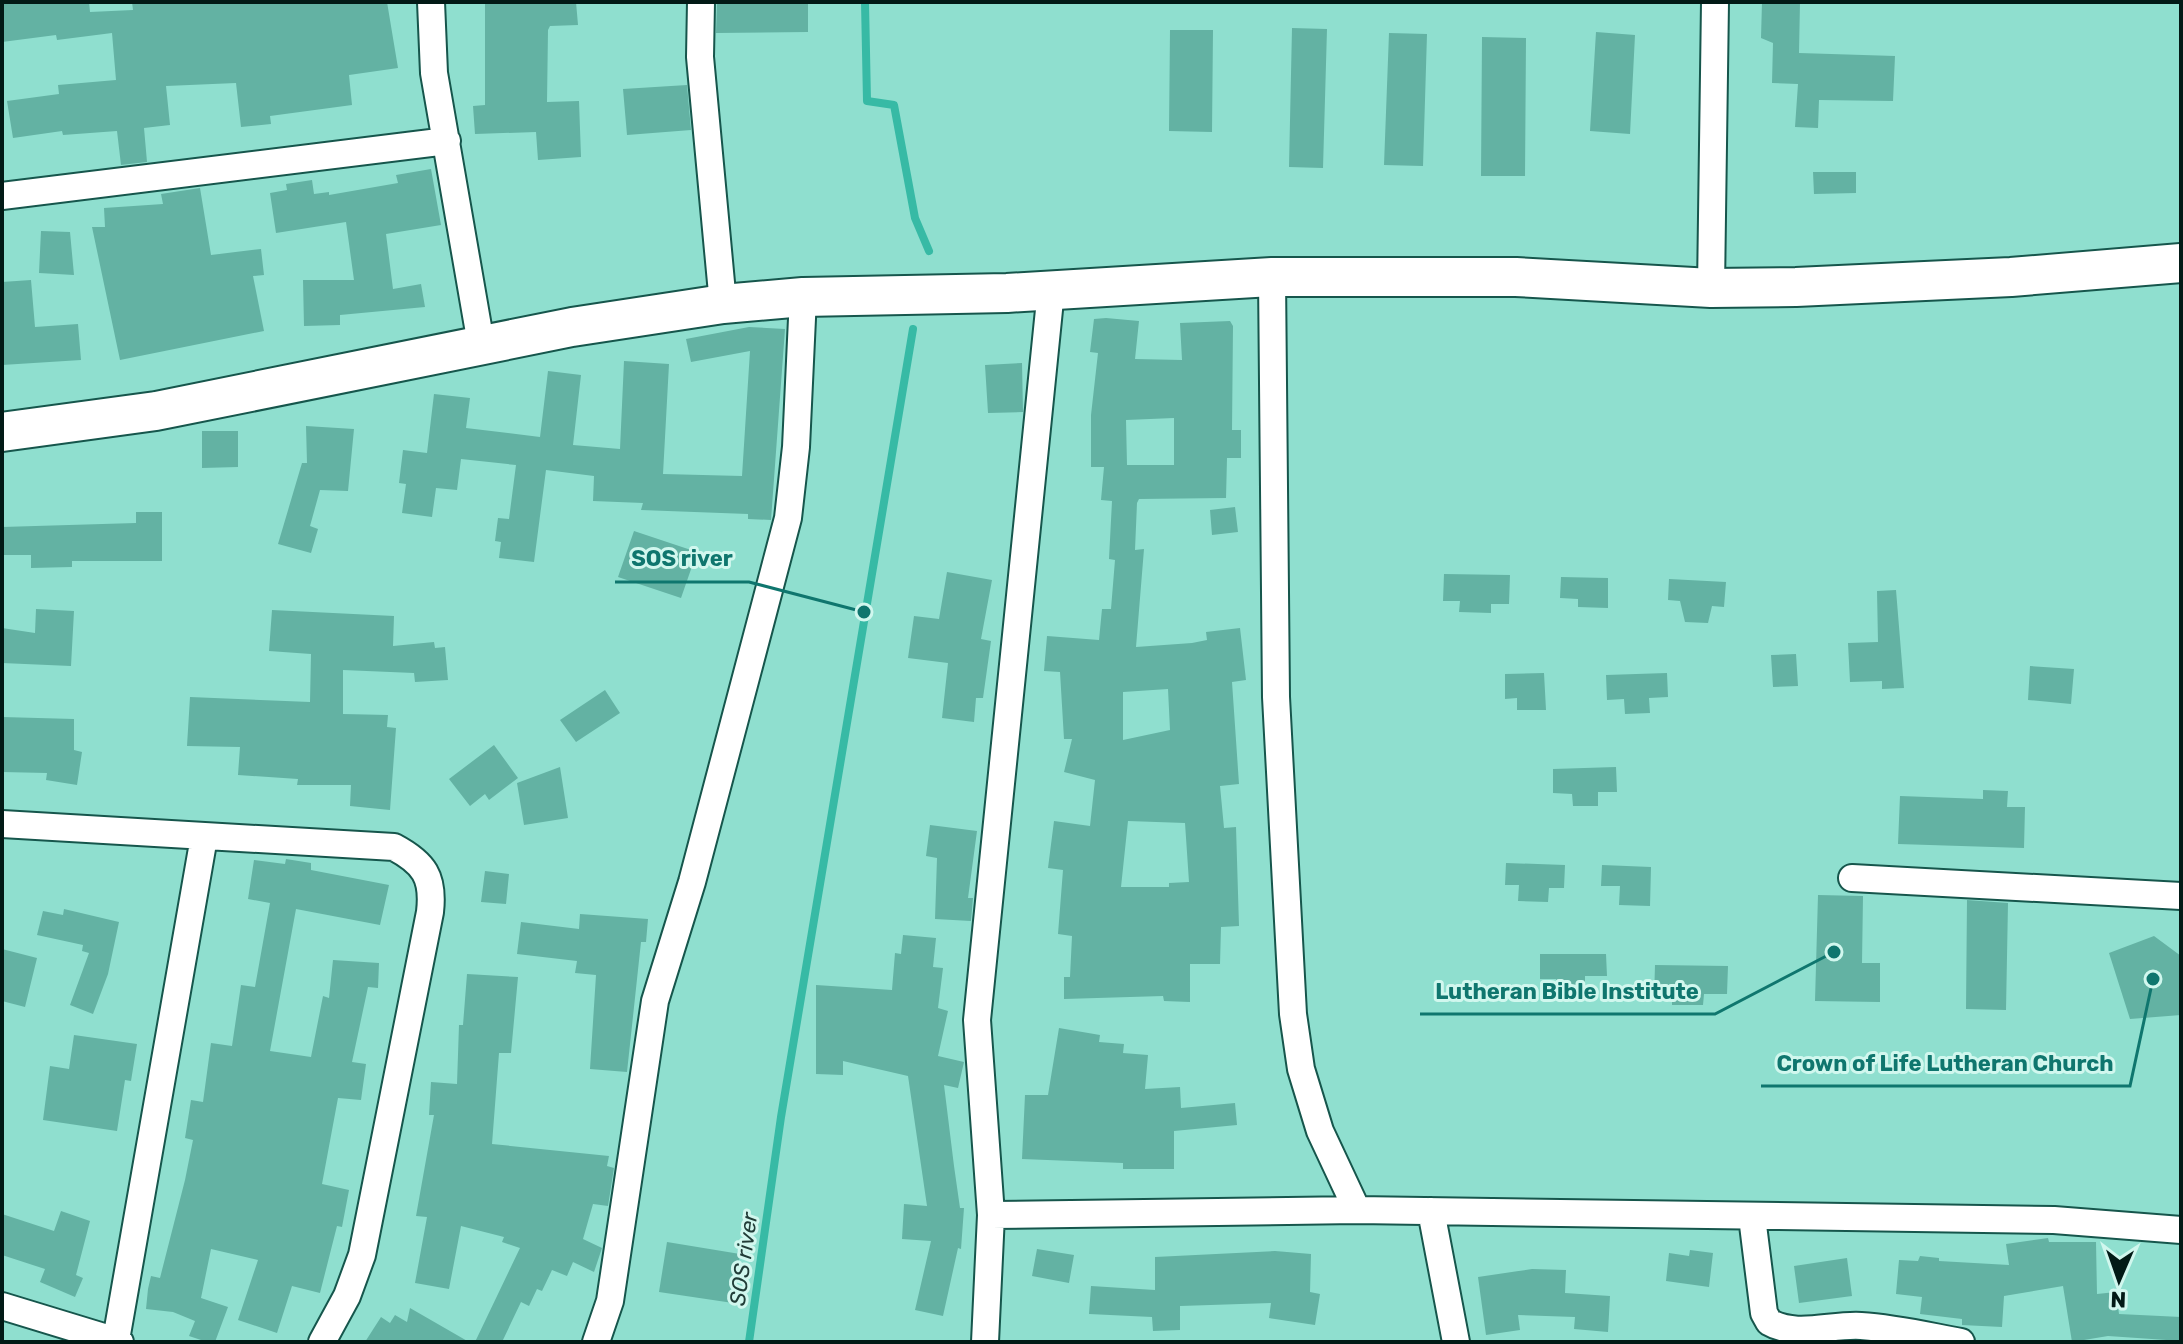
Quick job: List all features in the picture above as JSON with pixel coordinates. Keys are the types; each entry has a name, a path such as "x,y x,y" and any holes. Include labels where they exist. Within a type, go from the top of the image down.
{"street":[{"path":"431,2 434,73 481,344"},
{"path":"701,2 700,57 723,304"},
{"path":"1711,288 1715,2"},
{"path":"2,196 447,141"},
{"path":"2,432 156,411 481,344 723,304 803,297 1051,290 1272,277 1516,277 1711,288 1955,280 2181,263"},
{"path":"1272,277 1276,697 1293,1014 1301,1069 1320,1131 1357,1210"},
{"path":"985,1342 991,1215 977,1020 1051,290"},
{"path":"596,1342 610,1301 655,1001 692,882 788,518 796,447 803,297"},
{"path":"2,824 394,847 413,857 428,872 432,891 430,912 362,1255 347,1296 322,1342"},
{"path":"2,1306 118,1341 204,837"},
{"path":"1852,878 2181,896"},
{"path":"991,1215 1357,1210 2054,1220 2181,1230"},
{"path":"1431,1211 1456,1342"},
{"path":"1752,1217 1764,1313 1769,1322 1791,1330 1857,1325 1888,1328 1961,1342"}],"building":[{"path":"2,2 89,2 90,12 133,10 132,2 387,2 398,68 349,75 352,105 270,116 271,124 241,127 236,83 166,86 170,125 144,128 147,162 121,165 117,131 63,135 62,131 13,138 7,101 59,94 58,85 116,80 112,33 57,40 56,35 2,42"},
{"path":"485,2 576,2 578,25 550,26 548,30 547,102 579,101 581,157 538,160 536,132 475,134 473,106 485,105"},
{"path":"717,2 808,2 808,32 716,33"},
{"path":"1762,2 1800,2 1799,53 1895,56 1893,101 1819,100 1818,128 1795,127 1798,84 1772,83 1773,43 1761,38"},
{"path":"1292,28 1327,29 1323,168 1289,167"},
{"path":"1170,30 1213,30 1212,132 1169,131"},
{"path":"1596,32 1635,35 1630,134 1590,131"},
{"path":"1389,33 1427,34 1423,166 1384,165"},
{"path":"1482,37 1526,38 1525,176 1481,176"},
{"path":"687,85 691,130 627,135 623,89"},
{"path":"431,169 441,225 386,234 393,289 421,284 425,307 340,315 340,325 304,326 303,280 354,280 346,222 276,233 270,193 287,190 286,184 312,180 314,194 329,192 329,195 398,183 396,175"},
{"path":"1813,172 1856,172 1856,193 1814,194"},
{"path":"200,188 211,255 261,249 264,275 253,276 264,331 120,360 92,227 105,227 104,208 163,204 161,194"},
{"path":"41,231 70,232 74,275 39,273"},
{"path":"31,280 35,327 78,324 81,360 2,365 2,282"},
{"path":"1094,319 1139,321 1135,359 1182,360 1180,323 1230,321 1233,326 1232,430 1241,430 1241,458 1227,458 1226,498 1139,499 1137,503 1135,550 1144,549 1136,647 1192,643 1207,640 1206,632 1240,628 1246,680 1232,682 1239,784 1220,786 1224,828 1236,827 1239,926 1221,927 1220,964 1190,964 1190,1002 1164,1001 1163,996 1064,999 1064,977 1070,977 1072,936 1058,934 1063,870 1048,868 1054,821 1090,826 1095,780 1064,772 1072,739 1064,739 1060,672 1044,671 1047,636 1099,640 1102,609 1111,609 1115,560 1109,559 1112,501 1101,500 1104,467 1091,467 1091,415 1098,353 1090,352","holes":["1174,418 1174,465 1127,465 1126,420","1168,689 1170,730 1123,740 1123,692","1128,821 1185,823 1189,882 1169,883 1169,887 1121,887"]},
{"path":"749,327 785,329 771,520 748,519 748,514 641,510 643,503 593,501 594,476 546,470 534,562 499,558 501,542 495,541 498,518 509,519 516,465 461,459 457,490 436,488 432,517 402,513 406,484 399,483 403,450 427,453 434,394 470,398 466,428 540,437 548,371 581,375 573,445 620,449 624,361 669,364 663,474 742,476 750,351 691,362 686,339"},
{"path":"1022,363 1023,412 988,413 985,365"},
{"path":"306,426 354,429 348,491 320,490 310,526 318,529 311,553 278,544 302,463 307,463"},
{"path":"202,431 238,431 238,467 202,468"},
{"path":"1235,507 1238,532 1212,535 1210,510"},
{"path":"136,512 162,512 162,561 72,561 72,567 31,568 31,555 2,555 2,527 136,523"},
{"path":"634,531 697,552 681,598 618,577"},
{"path":"947,572 992,580 981,639 991,641 983,698 976,698 974,722 942,718 948,663 908,658 914,616 939,619"},
{"path":"1444,574 1510,575 1509,604 1491,604 1491,613 1459,612 1460,601 1443,601"},
{"path":"1561,577 1608,578 1608,608 1578,607 1578,599 1560,598"},
{"path":"1669,579 1726,582 1724,607 1712,606 1708,623 1685,622 1680,601 1668,600"},
{"path":"1896,590 1904,688 1882,689 1882,681 1850,682 1848,643 1878,642 1877,591"},
{"path":"36,609 74,611 71,666 2,663 2,628 35,633"},
{"path":"272,610 394,616 393,646 434,642 435,648 445,647 448,680 415,682 414,673 343,670 343,714 388,715 387,727 396,728 390,810 350,806 351,785 297,785 298,779 238,775 240,747 187,746 190,697 310,702 311,654 269,651"},
{"path":"1796,654 1798,686 1773,687 1771,655"},
{"path":"2030,666 2074,669 2071,704 2028,700"},
{"path":"1544,673 1546,710 1517,710 1517,698 1505,699 1505,674"},
{"path":"1667,673 1668,697 1649,698 1650,713 1625,714 1624,699 1607,700 1606,675"},
{"path":"605,690 620,713 576,742 560,720"},
{"path":"2,717 74,719 74,750 82,752 77,785 46,780 47,773 2,772"},
{"path":"494,745 518,778 489,800 485,794 470,806 449,779"},
{"path":"560,767 568,818 524,825 517,783"},
{"path":"1616,767 1617,792 1598,792 1598,806 1573,806 1572,794 1553,793 1553,769"},
{"path":"1983,790 2008,791 2007,807 2025,807 2024,848 1898,844 1900,796 1983,799"},
{"path":"930,825 977,831 968,898 973,898 971,921 935,919 937,858 926,856"},
{"path":"286,859 311,863 311,870 389,885 380,925 296,909 270,1051 311,1057 323,996 329,998 333,960 379,963 378,988 368,987 352,1062 366,1064 361,1100 338,1098 322,1184 349,1190 342,1227 337,1226 320,1293 292,1286 277,1333 238,1320 258,1260 211,1249 201,1298 228,1307 215,1342 207,1342 189,1336 195,1321 173,1312 146,1309 148,1289 151,1276 160,1278 193,1140 185,1138 191,1100 203,1102 211,1043 232,1046 241,985 255,987 270,903 248,899 254,860 285,864"},
{"path":"1506,863 1565,865 1564,888 1549,888 1548,902 1518,901 1519,885 1505,885"},
{"path":"1602,865 1651,867 1650,906 1619,905 1620,886 1601,886"},
{"path":"485,871 509,874 506,904 481,902"},
{"path":"1818,895 1863,896 1862,963 1880,963 1880,1002 1815,1001"},
{"path":"1967,900 2008,903 2006,1010 1966,1009"},
{"path":"64,909 119,922 108,974 93,1014 70,1005 89,953 82,951 83,945 37,935 43,911 63,915"},
{"path":"580,914 648,919 646,942 641,942 627,1072 590,1069 596,975 575,973 577,961 517,954 521,922 579,929"},
{"path":"903,935 936,938 933,967 943,968 938,1008 948,1011 938,1056 964,1062 958,1088 944,1085 960,1208 964,1208 961,1249 958,1248 943,1316 915,1310 931,1241 902,1239 904,1204 927,1206 908,1076 843,1061 843,1075 816,1074 816,985 892,990 895,953 901,954"},
{"path":"2154,936 2181,956 2181,1015 2130,1019 2109,953"},
{"path":"2,949 37,958 25,1007 2,1001"},
{"path":"1540,954 1606,954 1607,976 1585,976 1585,992 1556,992 1556,979 1540,979"},
{"path":"1655,965 1728,966 1727,994 1704,994 1703,1005 1672,1005 1672,999 1654,999"},
{"path":"467,974 518,977 511,1053 499,1053 492,1144 609,1156 607,1166 614,1168 608,1206 593,1204 583,1239 602,1248 594,1272 573,1262 567,1276 552,1270 542,1291 537,1289 529,1306 521,1302 502,1342 475,1342 520,1248 502,1242 504,1237 461,1226 449,1289 415,1283 427,1217 416,1216 434,1115 429,1115 431,1082 457,1084 459,1025 463,1025"},
{"path":"1059,1028 1100,1035 1099,1042 1124,1044 1123,1053 1148,1055 1145,1089 1180,1087 1181,1108 1235,1103 1237,1125 1174,1131 1174,1169 1123,1169 1123,1163 1022,1159 1025,1095 1048,1095"},
{"path":"74,1035 137,1044 131,1081 125,1080 117,1131 43,1120 50,1066 69,1069"},
{"path":"61,1211 90,1221 76,1275 83,1278 75,1297 40,1282 45,1269 2,1255 2,1214 54,1231"},
{"path":"2048,1238 2049,1242 2096,1242 2097,1294 2116,1292 2119,1314 2181,1317 2181,1341 2108,1336 2072,1342 2063,1286 2004,1296 2002,1327 1962,1325 1962,1319 1920,1314 1922,1297 1896,1294 1899,1260 1918,1261 1920,1256 1939,1258 1939,1261 2009,1265 2006,1244"},
{"path":"667,1242 740,1254 733,1303 659,1292"},
{"path":"1037,1249 1074,1255 1069,1283 1032,1276"},
{"path":"1690,1250 1713,1253 1709,1287 1666,1281 1669,1253 1689,1256"},
{"path":"1275,1251 1311,1254 1310,1292 1320,1294 1315,1325 1269,1318 1271,1303 1180,1306 1180,1330 1153,1331 1152,1317 1089,1314 1091,1286 1155,1290 1155,1257"},
{"path":"1847,1258 1852,1296 1799,1303 1794,1266"},
{"path":"1532,1269 1566,1270 1565,1293 1610,1296 1608,1332 1574,1329 1575,1317 1518,1315 1520,1330 1486,1335 1478,1277"},
{"path":"410,1308 469,1342 365,1342 381,1317 390,1323 395,1315 407,1322"}],"waterway":[{"path":"865,2 867,101 894,105 915,218 929,251"},
{"name":"SOS river","path":"749,1342 781,1117 913,329"}],"place":[{"name":"SOS river","path":"864,612"},
{"name":"Lutheran Bible Institute","path":"1834,952"},
{"name":"Crown of Life Lutheran Church","path":"2153,979"}]}
